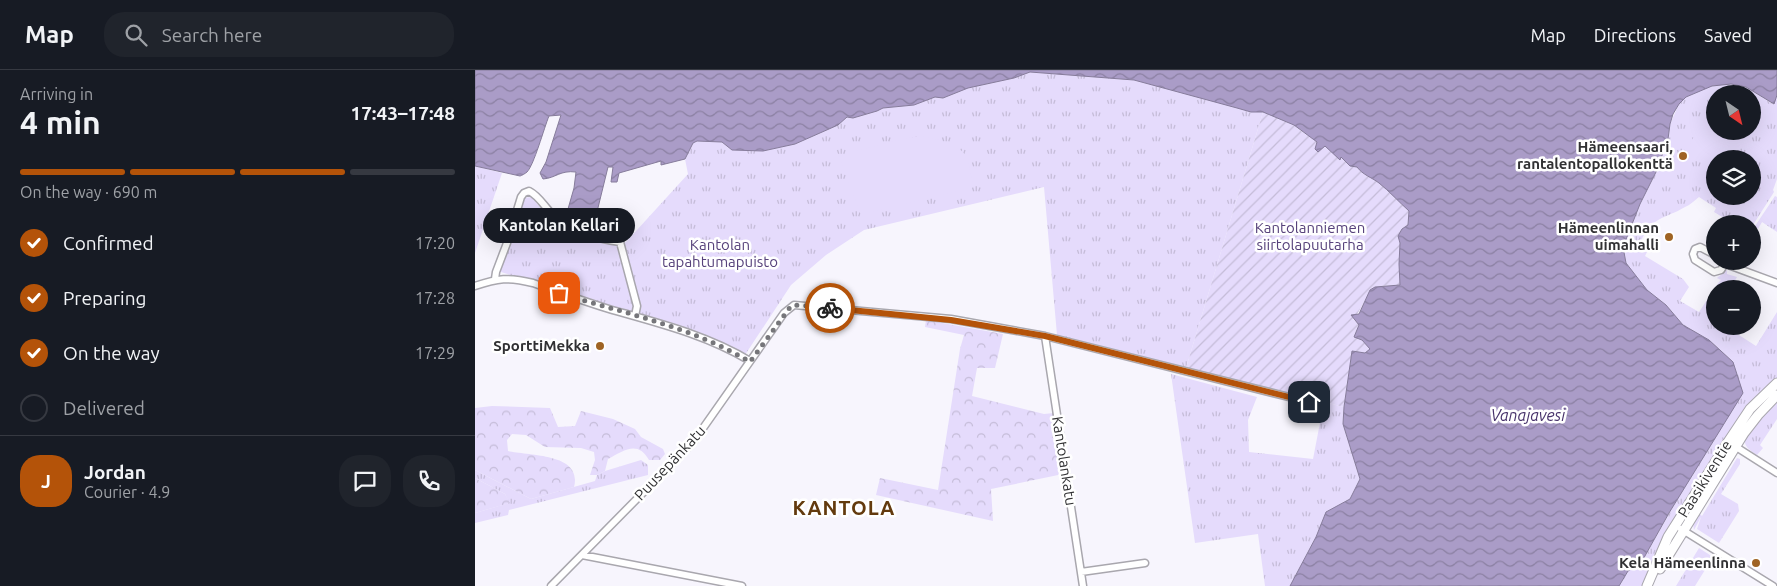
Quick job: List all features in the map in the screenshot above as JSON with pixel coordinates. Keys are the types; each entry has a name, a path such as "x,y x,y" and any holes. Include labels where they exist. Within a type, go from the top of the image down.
{"main road":[{"name":"Paasikiventie","path":"1648,586 1728,442 1750,409 1777,383"},
{"name":"Paasikiventie","path":"1680,528 1754,419 1777,395"}],"street":[{"path":"495,279 521,197 524,193 529,192 534,194 551,213 566,225 593,236 620,242 637,306 635,316"},
{"path":"1706,249 1702,247 1695,249 1693,253 1693,257 1706,268"},
{"path":"1742,270 1777,283"},
{"path":"475,286 495,279 507,278 527,281 672,326 721,346 750,362"},
{"name":"Puusepänkatu","path":"551,586 694,441 787,310 793,305 951,320 1045,336"},
{"path":"1045,336 1309,402"},
{"name":"Kantolankatu","path":"1045,336 1083,586"},
{"path":"1728,442 1777,473"},
{"path":"1680,528 1773,586"},
{"path":"582,555 742,586"},
{"path":"1081,572 1145,563"}],"green space":[{"name":"Kantolan tapahtumapuisto","path":"1030,72 1134,80 1263,112 1186,368 1057,335 1044,187 864,230 826,255 791,285 745,355 699,333 501,272 499,269 524,198 531,197 544,212 561,225 582,236 605,243 626,242 688,174 685,159 693,142 722,142 732,150 763,151 795,144 838,125 847,117 853,118 883,108 914,105 935,97 943,98 968,88 1014,78"},
{"path":"1706,88 1706,140 1761,140 1761,96 1773,104 1777,95 1777,179 1774,192 1759,215 1719,215 1714,212 1716,208 1711,205 1761,205 1761,150 1706,150 1706,202 1699,197 1689,205 1654,222 1641,241 1650,246 1645,256 1683,279 1689,287 1680,301 1699,312 1706,302 1706,335 1739,335 1756,346 1777,312 1777,379 1759,395 1660,545 1653,557 1655,559 1644,586 1619,586 1628,571 1641,563 1685,486 1733,362 1709,340 1683,325 1666,305 1647,290 1626,263 1623,247 1640,204 1656,172 1668,139 1670,124 1679,104 1686,97"},
{"name":"Kantolanniemen siirtolapuutarha","path":"1263,112 1294,125 1340,156 1350,166 1357,167 1364,174 1383,186 1409,211 1408,225 1402,229 1398,236 1400,243 1400,285 1373,288 1353,319 1359,324 1362,340 1371,350 1365,353 1352,351 1344,407 1186,368"},
{"path":"1705,119 1706,140 1740,140 1733,150 1706,150 1706,153 1690,143"},
{"path":"918,136 943,141 961,151 965,155 969,166 972,188 861,215 839,156"},
{"path":"475,166 502,173 475,253"},
{"path":"1775,196 1777,197 1777,232 1762,222 1761,224 1761,217"},
{"path":"1727,270 1727,274 1737,277 1735,280 1721,280 1717,278"},
{"path":"926,320 1003,334 995,368 977,368 972,396 1044,414 1054,413 1063,474 991,489 993,521 876,495 880,478 938,490 960,349 964,335 925,327"},
{"path":"1171,374 1257,397 1248,420 1249,452 1313,459 1324,402 1344,407 1343,424 1360,479 1350,499 1326,512 1316,537 1290,586 1265,586 1258,534 1195,543"},
{"path":"1777,399 1777,419 1760,445 1763,448 1757,455 1746,446 1745,437 1763,413"},
{"path":"492,406 550,408 558,427 575,426 581,411 613,419 635,429 641,437 663,449 665,454 660,460 649,460 640,450 625,450 608,459 605,471 597,475 590,475 595,460 594,452 581,448 545,447 526,435 512,434 507,440 508,451 552,458 563,462 575,476 574,487 531,499 475,470 475,408"},
{"path":"1737,458 1740,459 1740,464 1721,494 1738,504 1739,511 1719,543 1697,529 1701,517 1694,530 1693,524 1700,514 1702,516"},
{"path":"641,460 648,465 648,475 509,510 508,515 475,523 475,513 509,503 505,494 475,478 475,470 531,499 595,481 597,475 605,471"},
{"path":"475,478 505,494 510,503 475,513"},
{"path":"1699,548 1713,557 1695,586 1676,586"}],"water":[{"name":"Vanajavesi","path":"475,70 1777,70 1777,95 1774,104 1761,96 1761,85 1731,84 1706,85 1706,89 1686,97 1679,104 1673,114 1668,139 1656,172 1640,204 1623,247 1626,263 1647,290 1666,305 1683,325 1709,340 1733,362 1743,393 1669,513 1641,563 1628,571 1619,586 1290,586 1316,537 1326,512 1350,499 1360,479 1343,424 1344,407 1352,351 1365,353 1370,349 1362,340 1354,337 1359,325 1351,315 1359,314 1370,290 1375,287 1400,285 1400,243 1398,236 1402,229 1408,225 1409,211 1387,189 1364,174 1357,167 1350,166 1341,157 1340,160 1325,146 1318,152 1315,149 1317,142 1294,125 1263,112 1251,112 1134,80 1030,72 1014,78 968,88 943,98 935,97 914,105 883,108 853,118 847,117 838,125 795,144 763,151 732,150 722,142 697,141 693,143 685,159 661,165 661,161 619,173 617,182 611,182 613,167 608,167 594,224 566,216 574,188 576,172 566,172 543,179 540,173 546,162 561,115 549,116 533,162 527,172 520,176 475,166"}],"way so far":[{"path":"559,293 672,326 735,352 750,362 791,306 830,308"}],"place":[{"name":"Hämeensaari, rantalentopallokenttä","path":"1683,156"},
{"name":"Hämeenlinnan uimahalli","path":"1669,237"},
{"name":"Kantolan Kellari","path":"559,293"},
{"name":"SporttiMekka","path":"600,346"},
{"name":"Kela Hämeenlinna","path":"1756,563"}],"district":[{"name":"KANTOLA","path":"844,508"}],"route":[{"path":"830,308 971,322 1045,336 1309,402"}]}
